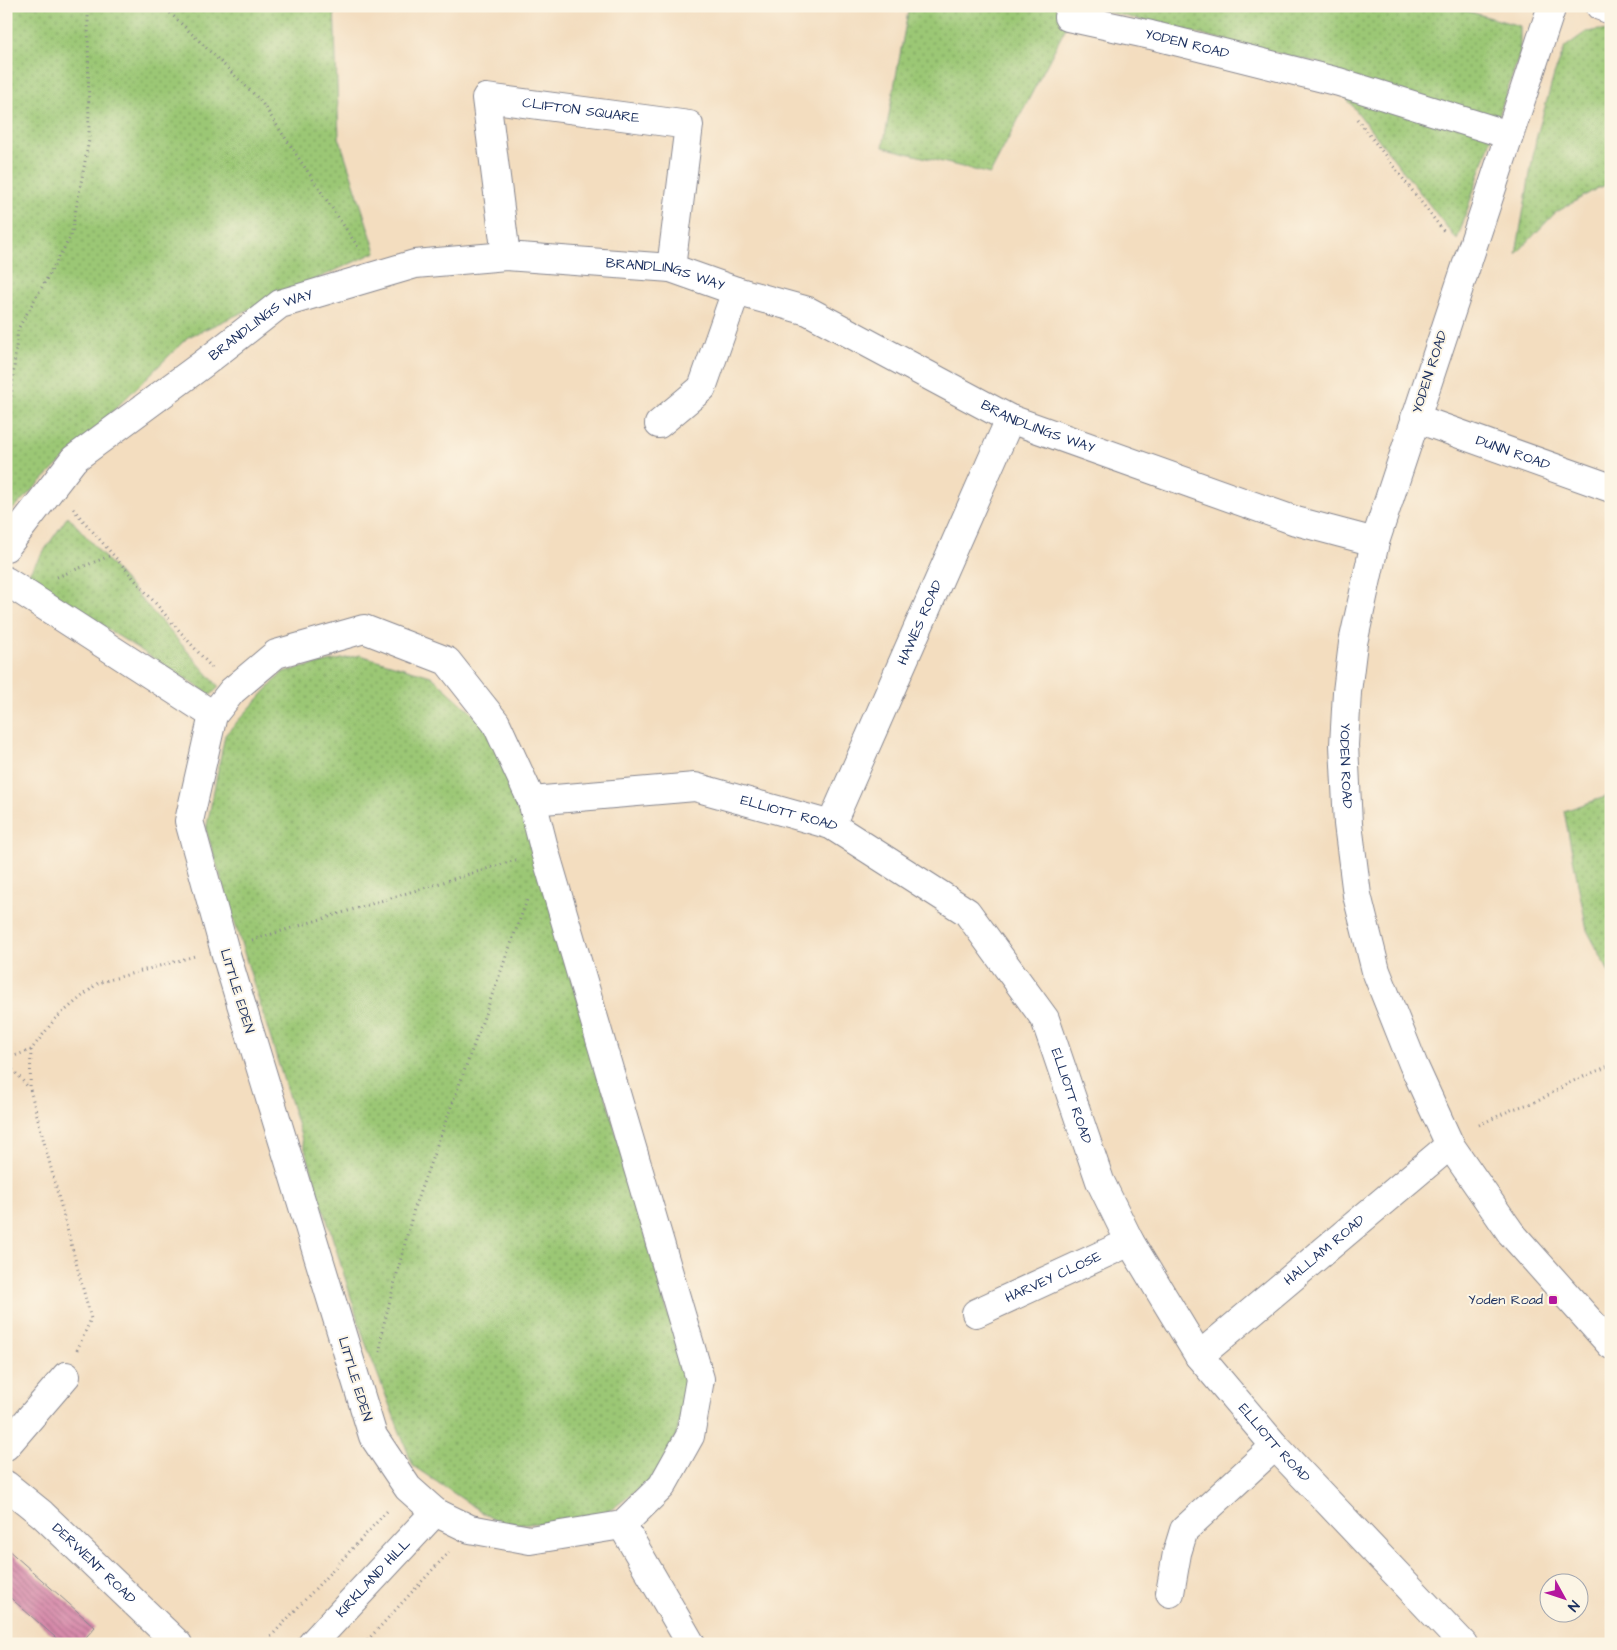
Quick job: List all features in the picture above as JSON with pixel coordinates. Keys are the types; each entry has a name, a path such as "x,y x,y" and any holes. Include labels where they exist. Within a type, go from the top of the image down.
{"street":[{"name":"YODEN ROAD","path":"1552,6 1374,542 1353,643 1347,692 1344,745 1348,824 1357,895 1376,970 1413,1064 1450,1146 1511,1233 1611,1345"},
{"path":"1600,6 1611,10"},
{"name":"YODEN ROAD","path":"1068,17 1151,35 1339,82 1509,135"},
{"name":"CLIFTON SQUARE","path":"506,256 486,98 689,125 671,268"},
{"name":"BRANDLINGS WAY","path":"6,547 74,458 203,364 280,304 415,264 506,256 671,268 736,291 808,311 1010,419 1296,521 1374,542"},
{"path":"659,424 702,388 736,291"},
{"name":"DUNN ROAD","path":"1414,418 1611,488"},
{"name":"HAWES ROAD","path":"831,825 1010,419"},
{"path":"14,586 212,715"},
{"name":"LITTLE EDEN","path":"364,629 447,661 496,723 532,801 545,852 700,1379 690,1436 662,1486 622,1525 530,1540 470,1529 435,1512 408,1488 373,1436 224,948 189,821 212,715 232,691 276,654 364,629"},
{"name":"ELLIOTT ROAD","path":"532,801 695,787 831,825 967,912 1046,1019 1100,1181 1130,1242 1199,1356 1275,1446 1463,1644"},
{"name":"HALLAM ROAD","path":"1199,1356 1450,1146"},
{"name":"HARVEY CLOSE","path":"976,1314 1130,1242"},
{"path":"6,1446 66,1376"},
{"path":"1170,1593 1177,1553 1184,1530 1275,1446"},
{"name":"DERWENT ROAD","path":"6,1486 42,1514 178,1644"},
{"name":"KIRKLAND HILL","path":"312,1644 435,1512"},
{"path":"622,1525 691,1644"}],"path":[{"path":"6,446 18,329 71,236 84,169 89,140 88,6"},
{"path":"162,6 260,100 377,275"},
{"path":"1354,117 1467,261"},
{"path":"52,486 232,691"},
{"path":"14,586 112,555"},
{"path":"6,1056 14,1056 31,1050 55,1018 98,983 224,948 545,852"},
{"path":"379,1360 382,1331 414,1206 528,898"},
{"path":"31,1050 30,1088 91,1319 66,1376"},
{"path":"6,1062 30,1088"},
{"path":"1479,1125 1513,1109 1538,1101 1571,1082 1611,1065"},
{"path":"264,1644 408,1488"},
{"path":"364,1644 470,1529"}],"green space":[{"path":"6,6 334,6 339,137 376,252 188,337 8,514 6,513"},
{"path":"909,6 1077,6 990,174 883,147"},
{"path":"1083,6 1449,6 1520,26 1520,53 1457,240 1319,63"},
{"path":"1600,30 1611,32 1611,183 1596,189 1555,213 1516,254 1536,139 1554,75 1565,47 1586,32"},
{"path":"68,516 219,687 211,695 26,577"},
{"path":"360,655 431,676 490,729 526,819 689,1387 676,1436 654,1478 594,1522 500,1524 413,1466 364,1339 206,830 225,735 283,672"},
{"path":"1611,795 1611,976 1587,930 1564,811"}],"building":[{"path":"6,1548 95,1627 80,1644 63,1644 6,1594"}],"place":[{"name":"Yoden Road","path":"1553,1300"}]}
